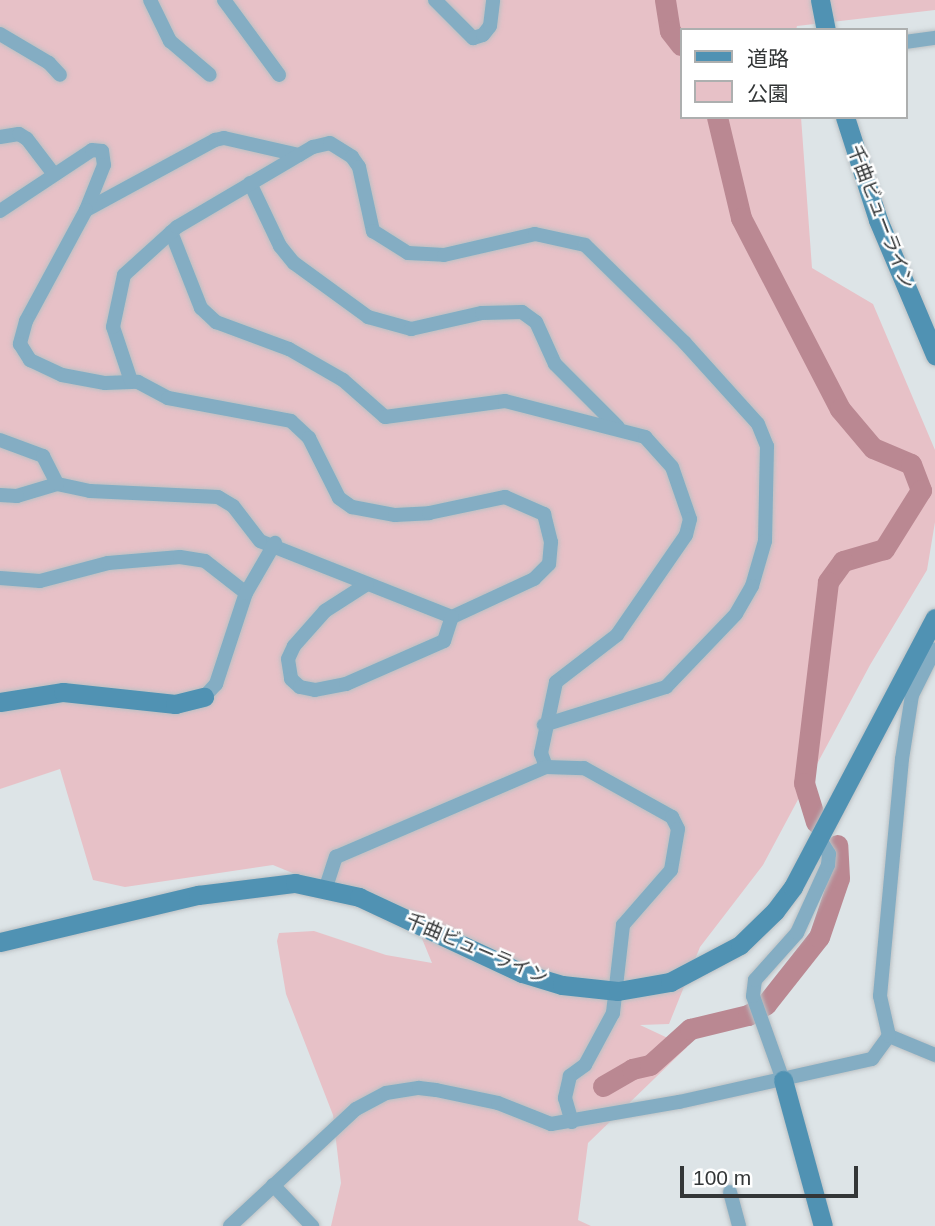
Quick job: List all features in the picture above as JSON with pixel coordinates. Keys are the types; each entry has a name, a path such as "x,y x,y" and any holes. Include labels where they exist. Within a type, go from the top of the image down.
{"street":[{"path":"150,0 170,41 211,75"},
{"path":"224,0 279,75"},
{"path":"435,0 473,38 483,36 490,26 493,0"},
{"path":"820,0 825,28"},
{"path":"0,34 49,63 61,75"},
{"path":"907,42 935,38"},
{"name":"千曲ビューライン","path":"846,119 878,220 935,355"},
{"path":"0,137 19,134 27,139 53,173"},
{"path":"86,210 215,140 224,138 299,155"},
{"path":"131,381 113,327 118,289 124,275 171,232 299,155 330,143 352,157 359,167 373,231 408,253 444,255 535,234 585,245 684,342 758,424 767,446 765,541 752,586 736,614 666,687 544,725"},
{"path":"0,211 53,173 92,150 102,151 104,165 86,210 26,321 22,349 30,360 62,375 105,383 131,381 168,398 291,421 309,438 339,498 368,512 429,513 505,497 544,514 551,542 549,564 534,579 452,617 367,584 275,543 260,541 233,506 218,497 127,494 57,484 17,496 0,495"},
{"path":"250,183 280,246 294,263 368,317 411,329 482,313 522,313 536,322 555,364 619,428"},
{"path":"171,232 201,309 216,322 289,349 343,380 384,417 495,400 619,428 645,437 672,467 690,519 686,535 617,635 556,682 544,725 541,753 546,767"},
{"path":"0,440 43,456 57,484"},
{"path":"0,702 63,692 174,704 204,697 216,684 246,593 275,543"},
{"path":"0,578 40,580 108,563 180,557 205,561 246,593"},
{"path":"367,584 326,611 294,646 288,659 291,679 300,687 315,690 346,684 444,641 452,617"},
{"name":"千曲ビューライン","path":"0,942 198,895 296,883 326,887 359,897 522,973 562,985 618,991 670,982 740,945 781,903 819,838 935,618"},
{"path":"230,1226 356,1109 402,1089 498,1103 551,1124 862,1064 880,1051 889,1036 880,996 902,759 912,695 935,649"},
{"path":"326,887 336,857 546,767 584,768 646,800 672,817 678,829 671,870 623,925 618,991 603,1037 585,1065 570,1076 565,1098 572,1122"},
{"path":"819,838 829,854 828,865 797,933 755,981 754,1003 783,1080 823,1226"},
{"path":"889,1036 935,1055"},
{"path":"273,1185 312,1226"},
{"path":"730,1192 739,1226"}],"green space":[{"path":"0,0 935,0 935,10 796,28 680,28 680,119 801,119 812,268 873,304 935,450 935,522 927,570 870,665 763,865 700,947 669,1024 640,1025 687,1047 588,1143 578,1220 591,1226 331,1226 341,1183 333,1115 286,994 277,941 279,933 314,931 386,955 432,963 416,924 273,865 125,887 93,880 60,769 0,789"}],"waterway":[{"path":"665,0 670,31 680,44"},
{"path":"717,119 741,218 840,409 873,448 911,464 921,490 884,549 843,561 828,582 804,783 816,822"},
{"path":"603,1086 632,1069 650,1065 690,1029 748,1015 766,1004 819,937 839,878 837,845"}]}
